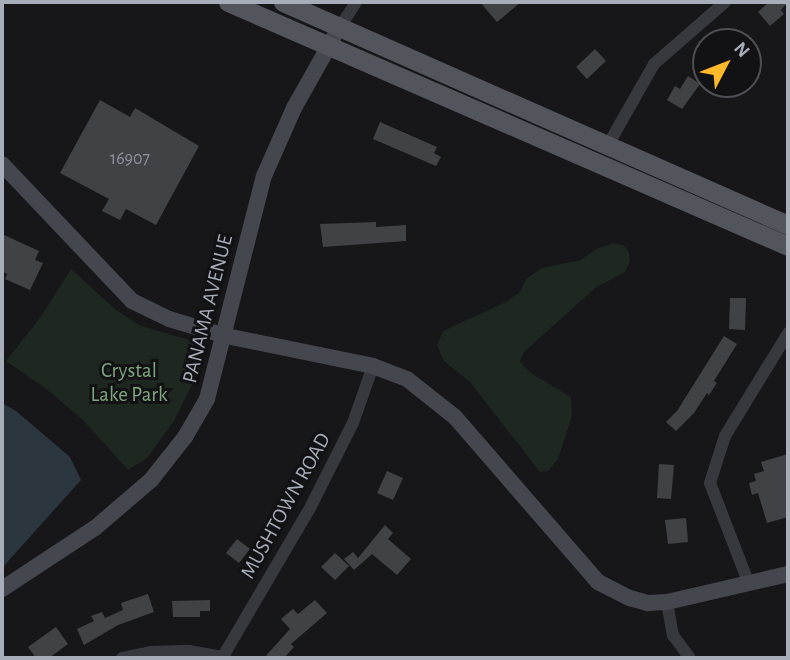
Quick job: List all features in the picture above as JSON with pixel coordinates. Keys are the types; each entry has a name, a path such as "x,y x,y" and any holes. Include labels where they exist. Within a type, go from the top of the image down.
{"main road":[{"path":"229,2 788,246"},
{"path":"283,2 788,225"}],"street":[{"path":"340,27 356,2"},
{"path":"608,145 654,64 724,2"},
{"name":"PANAMA AVENUE","path":"2,589 94,528 151,480 185,437 207,399 226,336 237,275 264,176 294,108 340,27"},
{"path":"2,164 132,301 169,319 226,336 373,366 407,379 455,417 598,582 630,598 648,603 667,602 788,574"},
{"path":"749,584 710,483 725,436 788,333"},
{"name":"MUSHTOWN ROAD","path":"222,658 314,500 353,423 373,366"},
{"path":"667,602 673,635 690,658"},
{"path":"122,658 151,652 189,651 222,658"}],"green space":[{"path":"614,243 623,245 629,252 630,261 625,272 595,288 523,353 520,362 532,374 571,397 572,416 558,459 548,471 540,472 470,382 444,361 437,345 443,331 506,302 520,292 526,279 542,268 581,260 596,249"},
{"name":"Crystal Lake Park","path":"71,269 116,310 141,326 193,341 201,352 203,362 174,421 147,458 128,470 83,420 45,388 6,361 40,318"}],"shaded area":[{"path":"2,403 16,411 70,457 81,480 2,568"}],"building":[{"path":"480,2 521,2 497,22"},
{"path":"769,2 788,2 781,10 784,14 770,26 758,12"},
{"path":"595,49 606,61 587,79 576,67"},
{"path":"688,76 692,79 692,95 682,109 667,100 675,86 680,89"},
{"path":"100,100 130,117 135,108 199,146 156,225 126,209 120,220 102,211 109,199 60,173"},
{"path":"380,122 437,147 434,153 441,157 436,166 373,139"},
{"path":"376,222 376,227 406,225 406,241 323,247 320,224"},
{"path":"2,234 39,251 35,260 43,263 30,290 5,279 7,274 2,271"},
{"path":"730,298 746,298 745,330 729,329"},
{"path":"724,336 737,344 714,381 717,383 709,395 707,393 694,413 676,431 666,422 677,411"},
{"path":"788,454 788,517 767,523 758,493 752,495 749,483 756,481 754,474 764,471 761,462"},
{"path":"659,464 674,465 671,499 657,498"},
{"path":"387,471 403,478 393,500 377,493"},
{"path":"686,518 688,542 668,544 665,520"},
{"path":"385,525 393,533 388,539 411,559 397,575 372,554 354,570 344,559 353,552 358,558"},
{"path":"237,539 250,549 239,563 226,553"},
{"path":"335,553 349,566 335,580 321,567"},
{"path":"148,594 154,612 118,625 84,645 77,629 94,621 91,616 102,612 105,618 123,610 121,603"},
{"path":"210,600 210,611 200,611 200,617 173,617 172,601"},
{"path":"315,600 327,613 291,644 294,647 284,658 264,658 290,629 281,619 293,609 298,614"},
{"path":"56,627 68,644 49,658 36,658 28,647"}]}
